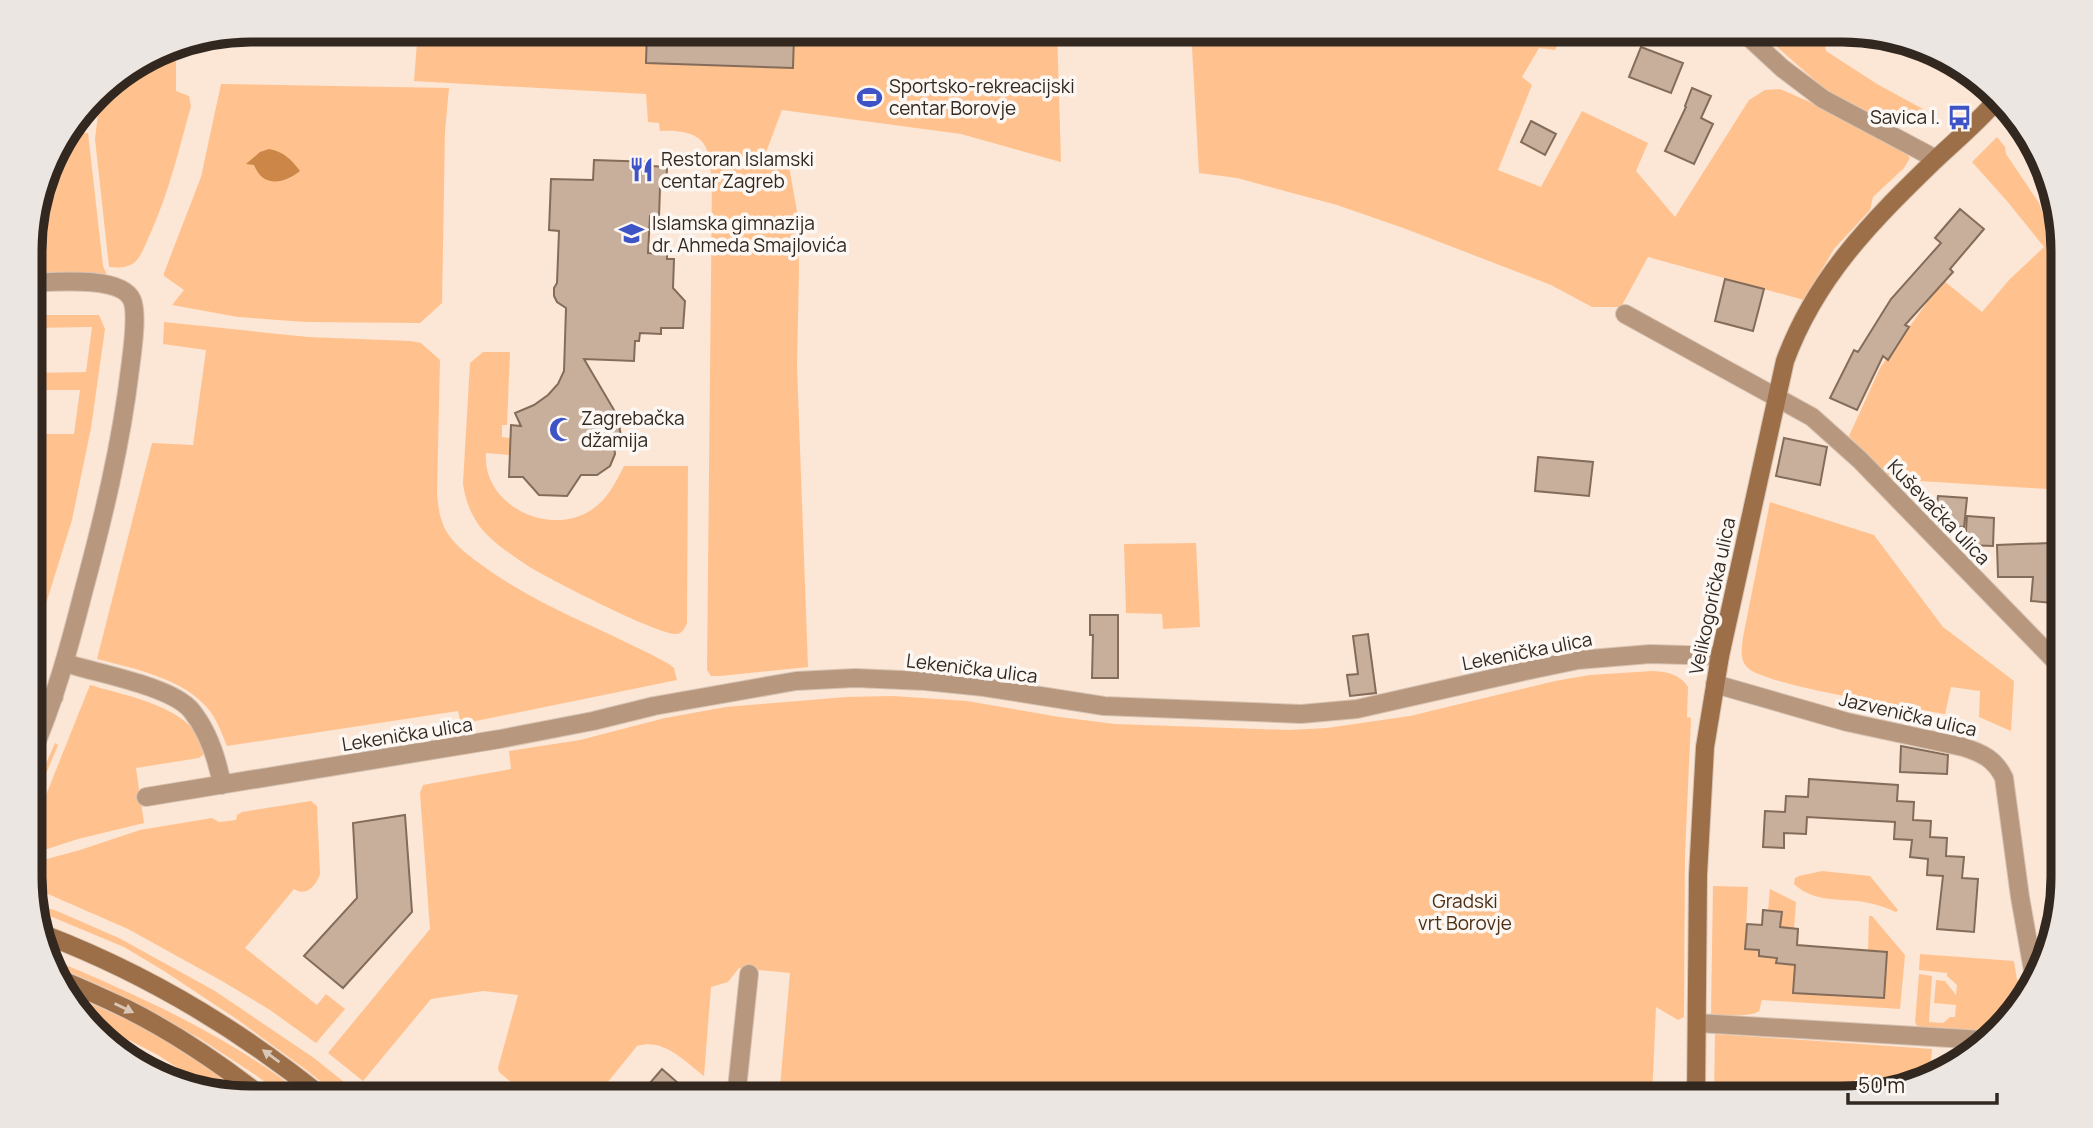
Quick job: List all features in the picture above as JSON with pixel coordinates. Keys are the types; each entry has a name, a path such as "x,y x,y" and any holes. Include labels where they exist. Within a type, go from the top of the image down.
{"street":[{"path":"1754,42 1782,68 1823,99 1936,159"},
{"name":"Velikogorička ulica","path":"1696,1086 1698,875 1705,747 1720,656 1785,361 1796,332 1833,268 1867,228 1992,106"},
{"path":"42,282 111,285 126,292 132,300 134,318 120,443 65,663 42,727"},
{"name":"Kuševačka ulica","path":"1625,314 1812,417 1842,443 2051,657"},
{"name":"Lekenička ulica","path":"146,797 500,739 654,706 796,681 855,678 925,681 984,687 1104,706 1301,714 1357,709 1578,660 1650,654 1720,656"},
{"path":"65,663 142,685 178,699 191,710 212,745 222,785"},
{"name":"Jazvenička ulica","path":"1715,684 1847,722 1963,747 1979,752 1998,765 2004,778 2032,964"},
{"path":"42,697 54,697"},
{"path":"51,937 142,978 206,1013 308,1086"},
{"path":"737,1086 749,974"},
{"path":"72,984 127,1009 171,1034 249,1086"},
{"path":"1697,1023 1973,1039"}],"green space":[{"path":"417,42 1057,42 1061,162 961,134 782,110 763,160 788,161 798,217 797,366 808,667 720,676 711,676 707,670 712,179 709,158 702,141 679,131 660,131 659,123 648,122 646,94 414,81"},
{"path":"1192,42 1559,42 1555,50 1539,48 1522,77 1532,85 1498,170 1541,187 1582,111 1648,143 1636,171 1675,217 1749,100 1765,90 1780,89 1865,126 1902,148 1910,158 1904,168 1873,197 1870,210 1834,249 1804,300 1648,257 1621,307 1592,307 1551,285 1337,205 1237,178 1199,173"},
{"path":"1772,42 1824,42 1826,51 1877,84 1932,114 1919,122 1896,126 1837,100"},
{"path":"176,56 176,91 189,96 191,106 157,217 140,255 129,265 109,267 95,139 99,108 135,77"},
{"path":"221,84 449,88 445,132 442,303 420,323 306,322 238,317 172,305 184,290 164,276 164,273 201,177"},
{"path":"79,133 88,133 103,266 107,275 42,275 42,237 49,197 64,158"},
{"path":"1997,137 2039,203 2049,230 2051,489 1889,479 1849,436 1880,368 1943,280 1982,312 2009,280 2044,247 1972,162"},
{"path":"42,315 99,315 105,329 91,428 72,520 42,617 42,434 74,434 80,390 42,390 42,373 86,372 92,327 42,328"},
{"path":"164,322 308,337 421,343 440,360 437,493 441,519 451,538 475,560 524,593 669,664 674,668 677,680 461,724 458,711 227,746 210,711 187,690 158,676 97,659 152,443 193,445 206,350 163,344"},
{"path":"483,352 510,352 507,425 502,425 502,437 511,438 510,455 486,453 488,471 494,487 520,511 554,520 571,518 588,512 600,503 624,466 688,466 687,623 680,633 665,632 648,625 602,605 539,572 497,544 477,523 469,507 463,483 470,363"},
{"path":"1770,502 1874,535 1943,627 2014,681 2011,731 1979,717 1980,691 1951,687 1945,714 1808,688 1758,674 1747,667 1742,656 1743,637"},
{"path":"1196,543 1200,627 1163,629 1162,614 1126,613 1124,544"},
{"name":"Gradski vrt Borovje","path":"1663,672 1673,674 1688,687 1687,717 1691,718 1685,855 1684,1017 1678,1020 1656,1007 1653,1086 780,1086 790,973 739,968 728,982 711,987 704,1076 673,1052 647,1044 637,1046 605,1086 516,1086 498,1068 518,995 483,991 431,999 363,1081 328,1053 430,929 420,793 423,785 511,769 509,751 580,740 665,718 726,707 846,697 893,696 967,701 1115,724 1289,730 1327,728 1410,716 1590,675"},
{"path":"90,685 159,706 190,725 199,738 204,754 199,758 136,768 144,823 42,851 42,805"},
{"path":"55,743 58,745 42,784 42,773"},
{"path":"311,801 317,806 318,878 306,891 294,889 245,948 317,1005 326,994 345,1009 316,1043 270,1010 222,981 128,929 43,892 42,860 140,830 212,818 219,822 236,820 237,815"},
{"path":"1822,871 1870,876 1898,910 1896,912 1868,903 1808,894 1794,884 1795,878 1799,876"},
{"path":"1713,886 1748,887 1745,948 1759,950 1759,956 1777,958 1776,964 1795,965 1793,993 1884,998 1887,952 1868,950 1869,916 1872,916 1905,955 1900,1009 1762,1000 1756,1013 1711,1015"},
{"path":"1770,889 1796,902 1794,929 1780,927 1768,911"},
{"path":"45,907 119,938 215,991 314,1058 349,1086 326,1086 238,1020 124,947 46,914"},
{"path":"1920,954 2014,961 2017,980 2024,979 1999,1015 1982,1032 1918,1028 1915,1022 1919,974 1932,976 1929,1022 1943,1023 1950,1017 1955,1017 1956,1005 1934,1003 1936,980 1945,981 1956,995 1957,985 1947,973 1919,970"},
{"path":"61,963 186,1020 249,1056 291,1086 270,1086 199,1038 108,989 64,970"},
{"path":"82,999 160,1035 241,1085 191,1077 158,1055 108,1030"},
{"path":"1715,1034 1932,1049 1931,1066 1883,1082 1856,1086 1714,1086"}],"shaded area":[{"path":"269,149 287,157 300,171 287,179 274,182 263,177 254,165 246,164 260,152"}],"building":[{"path":"647,42 794,42 793,68 646,63"},
{"path":"1641,47 1683,63 1671,93 1629,77"},
{"path":"1692,88 1711,96 1701,118 1713,124 1694,164 1665,151"},
{"path":"1531,121 1556,134 1545,155 1521,142"},
{"path":"594,160 652,162 652,166 667,167 666,188 660,188 659,217 650,216 648,253 667,254 667,259 674,259 673,288 685,301 683,328 661,328 661,334 640,333 639,341 635,341 634,361 584,359 617,415 622,441 614,445 615,454 610,466 597,475 581,475 567,496 539,495 523,477 509,477 511,425 521,426 515,413 548,395 558,384 564,371 566,308 557,302 554,296 559,231 549,230 551,179 593,180"},
{"path":"1960,209 1984,229 1950,269 1953,272 1905,325 1909,327 1888,360 1883,356 1857,410 1830,398 1854,350 1858,352 1891,299 1941,243 1935,238"},
{"path":"1725,279 1764,289 1753,331 1715,321"},
{"path":"1784,438 1827,447 1820,485 1776,476"},
{"path":"1538,457 1593,462 1589,496 1535,491"},
{"path":"1938,496 1967,498 1964,527 1939,525 1935,521"},
{"path":"1967,516 1994,518 1993,546 1965,545"},
{"path":"2051,543 2051,603 2031,601 2033,577 1998,577 1997,545"},
{"path":"1090,615 1118,615 1118,678 1092,678 1093,635 1090,635"},
{"path":"1368,634 1376,693 1350,696 1347,675 1358,674 1353,636"},
{"path":"1901,746 1948,755 1947,774 1900,772"},
{"path":"2048,762 2051,762 2051,789 2048,789"},
{"path":"1809,779 1898,785 1897,801 1914,802 1913,820 1931,821 1930,837 1947,838 1946,856 1964,857 1962,878 1978,879 1974,932 1937,929 1943,876 1927,875 1928,859 1910,857 1912,840 1894,839 1895,822 1807,817 1806,834 1784,833 1784,848 1763,847 1765,811 1785,812 1786,796 1808,797"},
{"path":"405,815 412,912 343,988 304,956 357,898 353,823"},
{"path":"1763,910 1782,912 1780,927 1798,929 1797,945 1887,952 1884,998 1793,993 1795,965 1776,963 1777,958 1759,956 1759,950 1745,949 1747,924 1762,925"},
{"path":"662,1069 681,1086 647,1086"}],"place":[{"name":"Sportsko-rekreacijski centar Borovje","path":"869,97"},
{"name":"Savica I.","path":"1960,117"},
{"name":"Restoran Islamski centar Zagreb","path":"641,170"},
{"name":"Islamska gimnazija dr. Ahmeda Smajlovića","path":"632,234"},
{"name":"Zagrebačka džamija","path":"561,429"}]}
